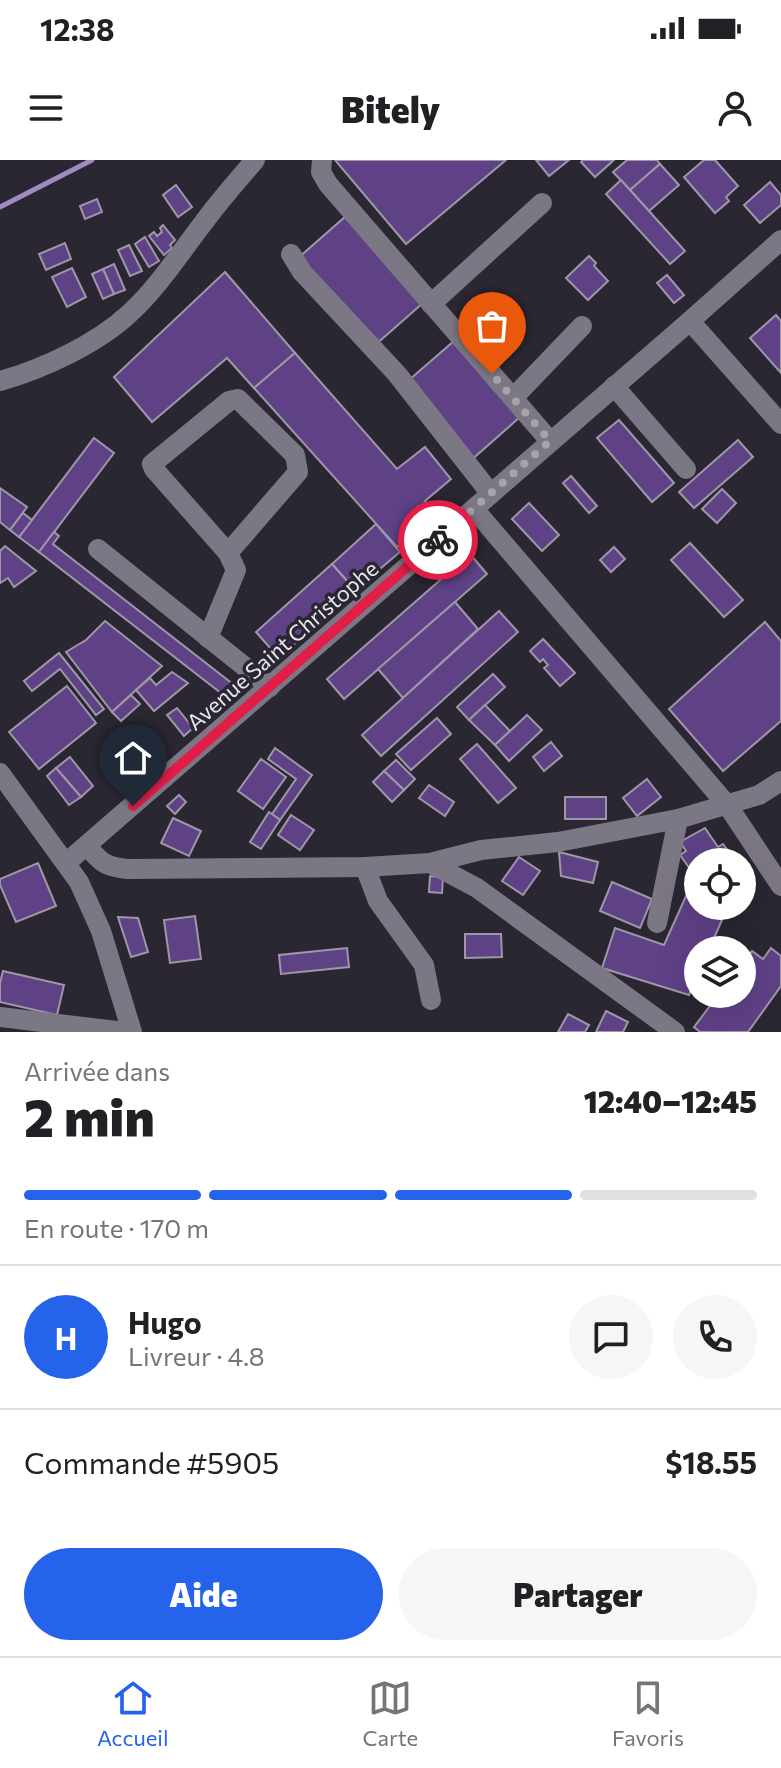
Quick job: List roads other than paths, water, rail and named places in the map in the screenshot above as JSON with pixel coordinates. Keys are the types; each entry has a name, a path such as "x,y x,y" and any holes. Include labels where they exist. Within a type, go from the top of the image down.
{"street":[{"path":"0,381 31,372 89,343 129,314 255,160"},
{"path":"322,160 321,172 328,184 550,441"},
{"path":"431,304 542,203"},
{"name":"Avenue Saint Christophe","path":"66,863 781,240"},
{"path":"291,254 302,272 397,374 491,494"},
{"path":"690,321 781,424"},
{"path":"513,398 582,326"},
{"path":"614,386 686,469"},
{"path":"208,638 236,570 228,553 152,464 229,401 238,399 295,455 298,472 228,553"},
{"path":"474,509 728,806 781,885"},
{"path":"98,549 270,687"},
{"path":"0,773 79,882 101,931 132,1032"},
{"path":"87,846 99,862 113,868 365,867 430,863 481,850 558,842 678,819 759,795 781,781"},
{"path":"657,923 678,819"},
{"path":"430,863 477,888 675,1032"},
{"path":"365,867 378,901 424,965 431,1000"},
{"path":"0,1017 125,1032"}],"waterway":[{"path":"0,207 92,160"}]}
